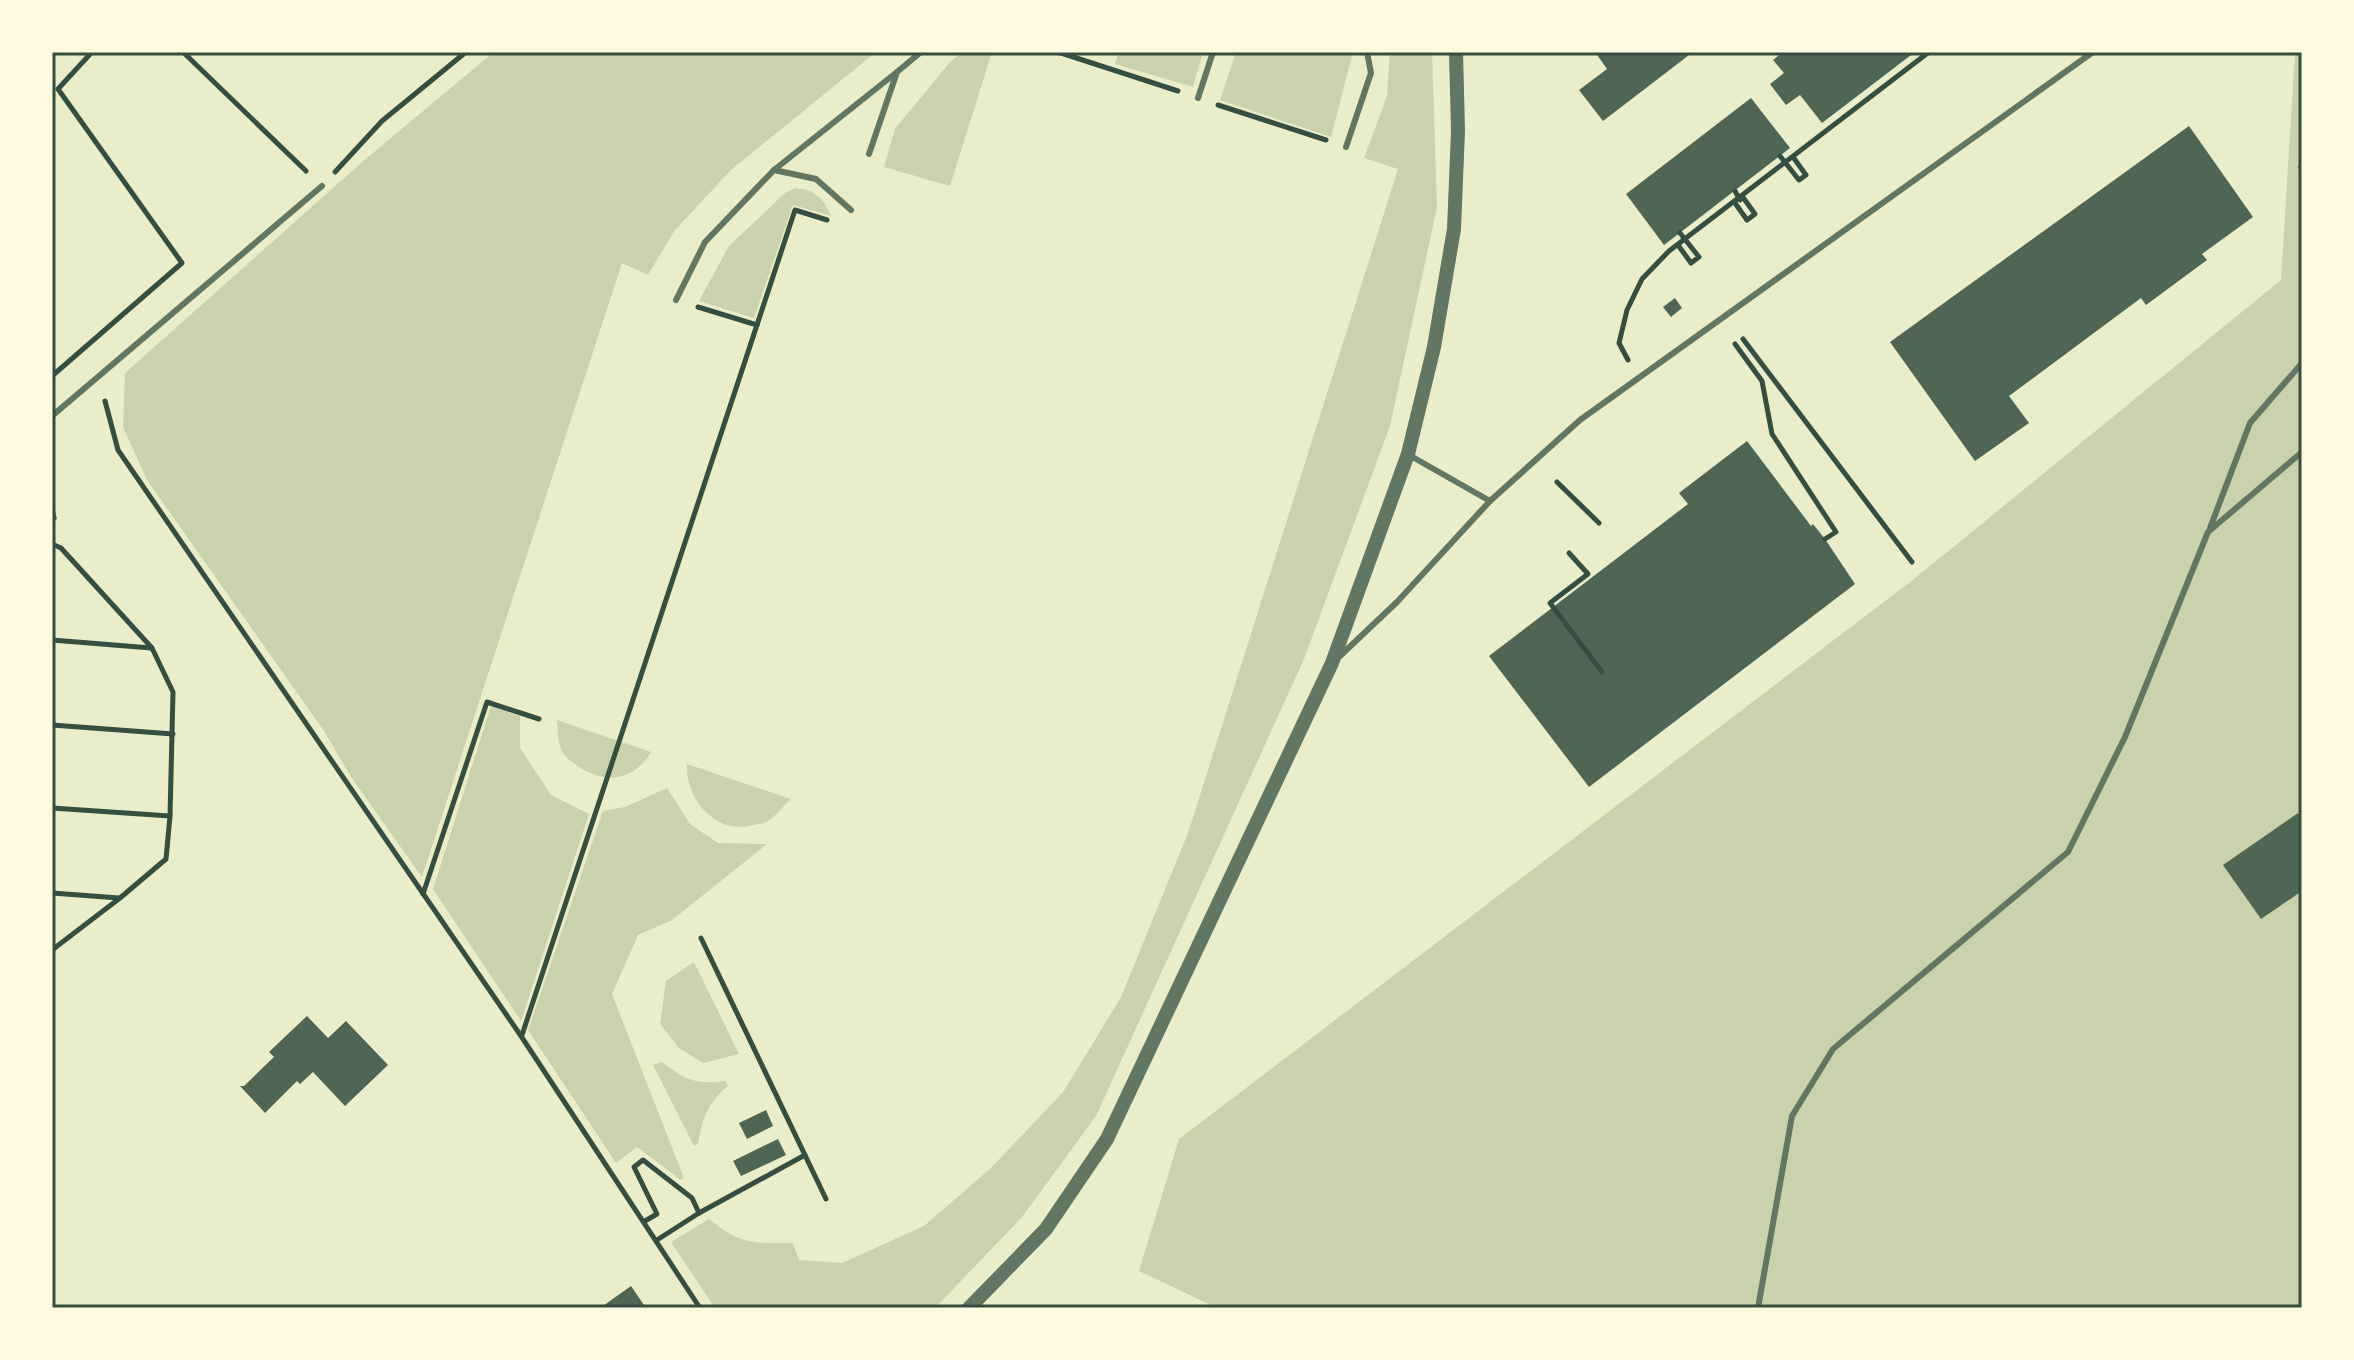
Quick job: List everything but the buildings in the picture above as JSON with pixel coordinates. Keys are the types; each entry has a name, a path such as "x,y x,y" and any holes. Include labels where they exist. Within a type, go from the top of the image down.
{"street":[{"path":"969,1308 1046,1229 1107,1139 1332,663 1408,454 1434,347 1454,229 1458,131 1456,52"}],"lane":[{"path":"676,300 705,242 774,170 921,52"},
{"path":"1198,98 1213,52"},
{"path":"1346,147 1371,73 1367,52"},
{"path":"1332,663 1397,602 1490,501 1580,420 2093,52"},
{"path":"869,154 897,72"},
{"path":"774,170 816,179 851,210"},
{"path":"52,416 322,186"},
{"path":"1758,1308 1792,1116 1833,1049 2068,852 2125,737 2250,423 2302,363"},
{"path":"2208,532 2302,452"},
{"path":"1408,454 1490,501"}],"path":[{"path":"52,376 182,263 58,89 92,52"},
{"path":"183,52 322,186 382,121 466,52"},
{"path":"1058,52 1147,81"},
{"path":"1639,378 1619,343 1627,310 1642,279 1681,243 1929,52"},
{"path":"1902,61 1907,68"},
{"path":"1868,88 1873,95"},
{"path":"1845,105 1851,112"},
{"path":"1257,117 1346,147"},
{"path":"1777,158 1799,180 1806,175 1793,157"},
{"path":"1721,212 1719,203 1728,209 1735,203 1741,199 1738,189 1755,214 1747,220 1735,203"},
{"path":"521,1036 795,210 833,221"},
{"path":"1677,235 1681,243"},
{"path":"676,300 757,325"},
{"path":"1743,339 1912,562"},
{"path":"1735,344 1762,381 1772,434 1836,532 1825,539"},
{"path":"98,377 118,450 521,1036 700,1308"},
{"path":"1557,482 1599,523"},
{"path":"52,544 61,548 152,648 173,692 166,859 52,950"},
{"path":"1569,553 1588,574 1550,603 1602,672"},
{"path":"52,640 152,648"},
{"path":"423,895 487,702 539,719"},
{"path":"52,725 173,734"},
{"path":"52,808 170,816"},
{"path":"52,893 120,898"},
{"path":"701,938 826,1199"},
{"path":"657,1240 699,1213 805,1155"},
{"path":"645,1221 657,1214 634,1167 643,1160 692,1198 699,1213"}],"green space":[{"path":"494,52 876,52 731,170 675,230 648,275 622,263 422,877 351,777 324,731 147,480 123,427 125,373 361,163"},
{"path":"962,52 992,52 950,186 884,167 895,129 950,62"},
{"path":"1119,52 1203,52 1193,87 1115,64"},
{"path":"1236,52 1353,52 1331,137 1220,100"},
{"path":"1390,52 1432,52 1437,207 1390,426 1304,659 1096,1116 1022,1217 935,1308 715,1308 671,1242 709,1219 730,1234 748,1241 793,1243 799,1260 842,1263 924,1226 991,1168 1064,1091 1121,997 1188,833 1398,169 1364,158 1387,96"},
{"path":"2295,52 2302,52 2302,1308 1217,1308 1139,1271 1179,1139 1914,579 2281,280"},
{"path":"795,188 818,196 831,216 793,205 754,318 699,301 729,246 785,193"},
{"path":"491,706 520,716 520,748 551,795 589,814 521,1021 433,889"},
{"path":"557,720 651,752 629,773 611,778 591,773 563,753 558,740"},
{"path":"687,764 791,799 766,822 736,827 724,824 704,810 697,800 691,789"},
{"path":"667,788 690,824 718,843 767,844 672,920 638,935 612,994 684,1178 681,1180 637,1147 616,1163 528,1030 603,811 625,807"},
{"path":"694,962 739,1054 703,1063 679,1048 660,1024 666,981"},
{"path":"662,1062 691,1080 725,1081 728,1086 711,1105 698,1144 694,1146 653,1065"}]}
